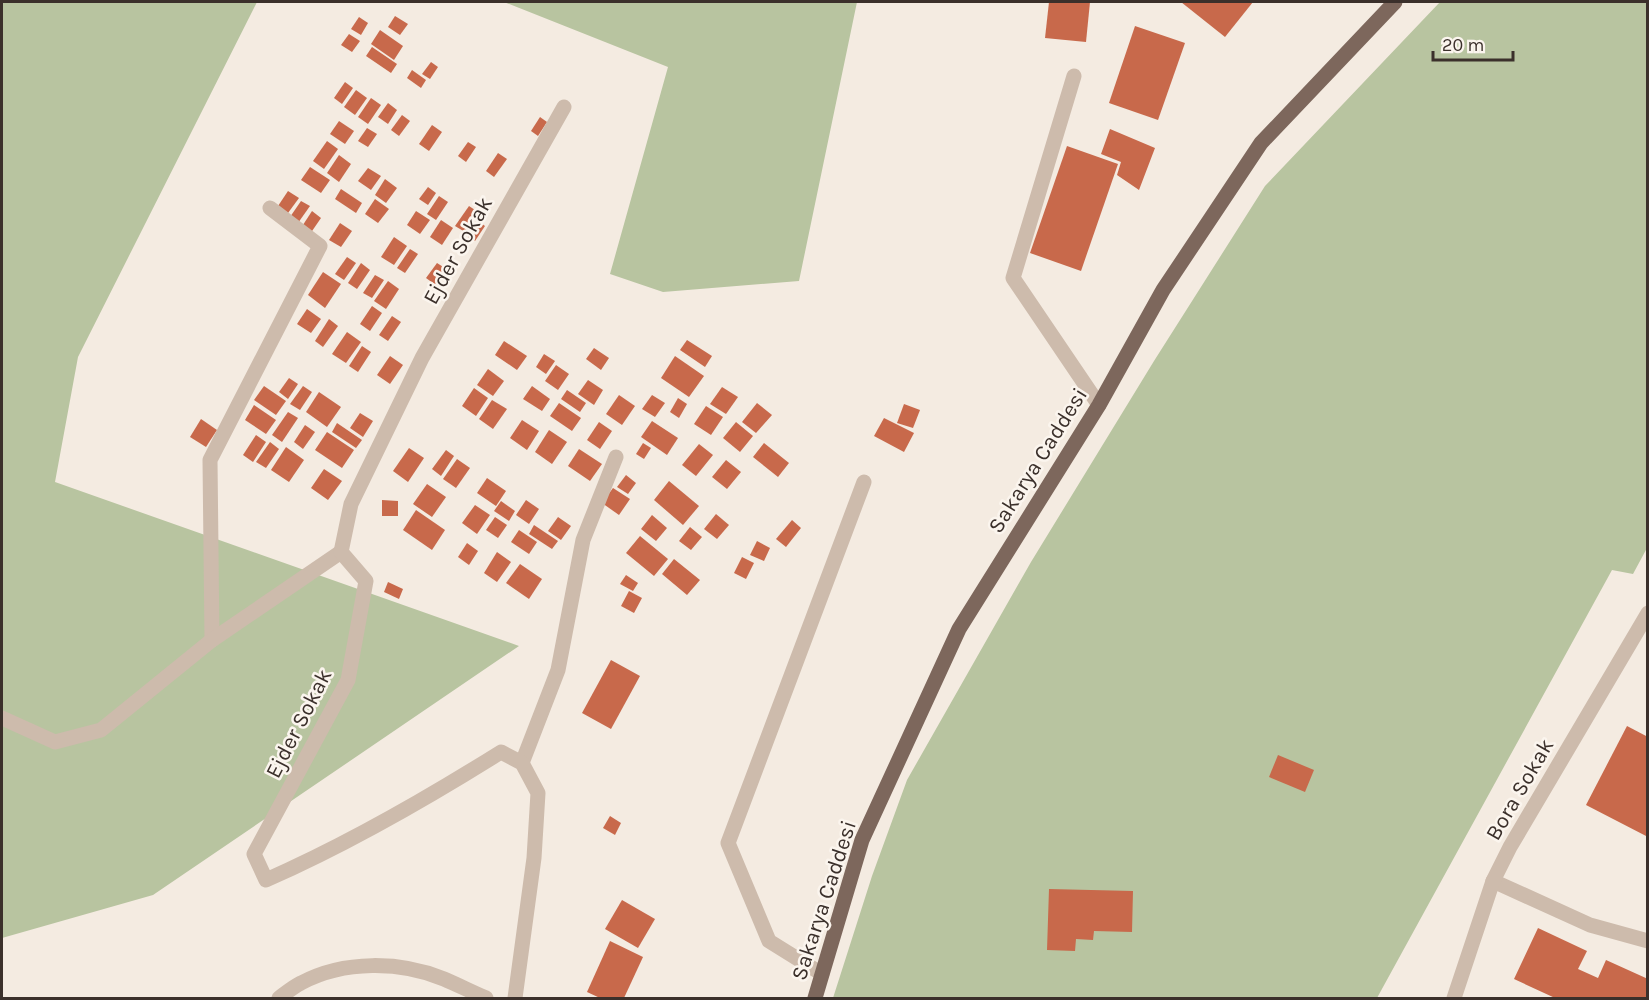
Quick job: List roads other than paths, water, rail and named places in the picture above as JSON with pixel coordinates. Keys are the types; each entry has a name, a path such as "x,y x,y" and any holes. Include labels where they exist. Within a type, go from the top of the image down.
{"main road":[{"name":"Sakarya Caddesi","path":"814,999 862,840 959,629 1099,405 1163,290 1261,143 1395,2"}],"street":[{"path":"1074,76 1013,278 1099,405"},
{"name":"Ejder Sokak","path":"522,763 501,752 450,784 314,860 266,880 254,854 348,680 366,581 341,552 351,504 422,358 564,107"},
{"path":"212,640 210,460 320,246 270,208"},
{"path":"515,999 534,858 538,793 522,763 558,670 583,540 616,457"},
{"path":"822,974 769,941 728,843 864,482"},
{"path":"2,718 55,742 101,730 212,640 341,552"},
{"name":"Bora Sokak","path":"1455,999 1493,881 1510,847 1647,614"},
{"path":"1493,881 1590,925 1647,941"},
{"path":"279,999 301,983 324,974 347,968 396,966 445,979 486,999"}]}
